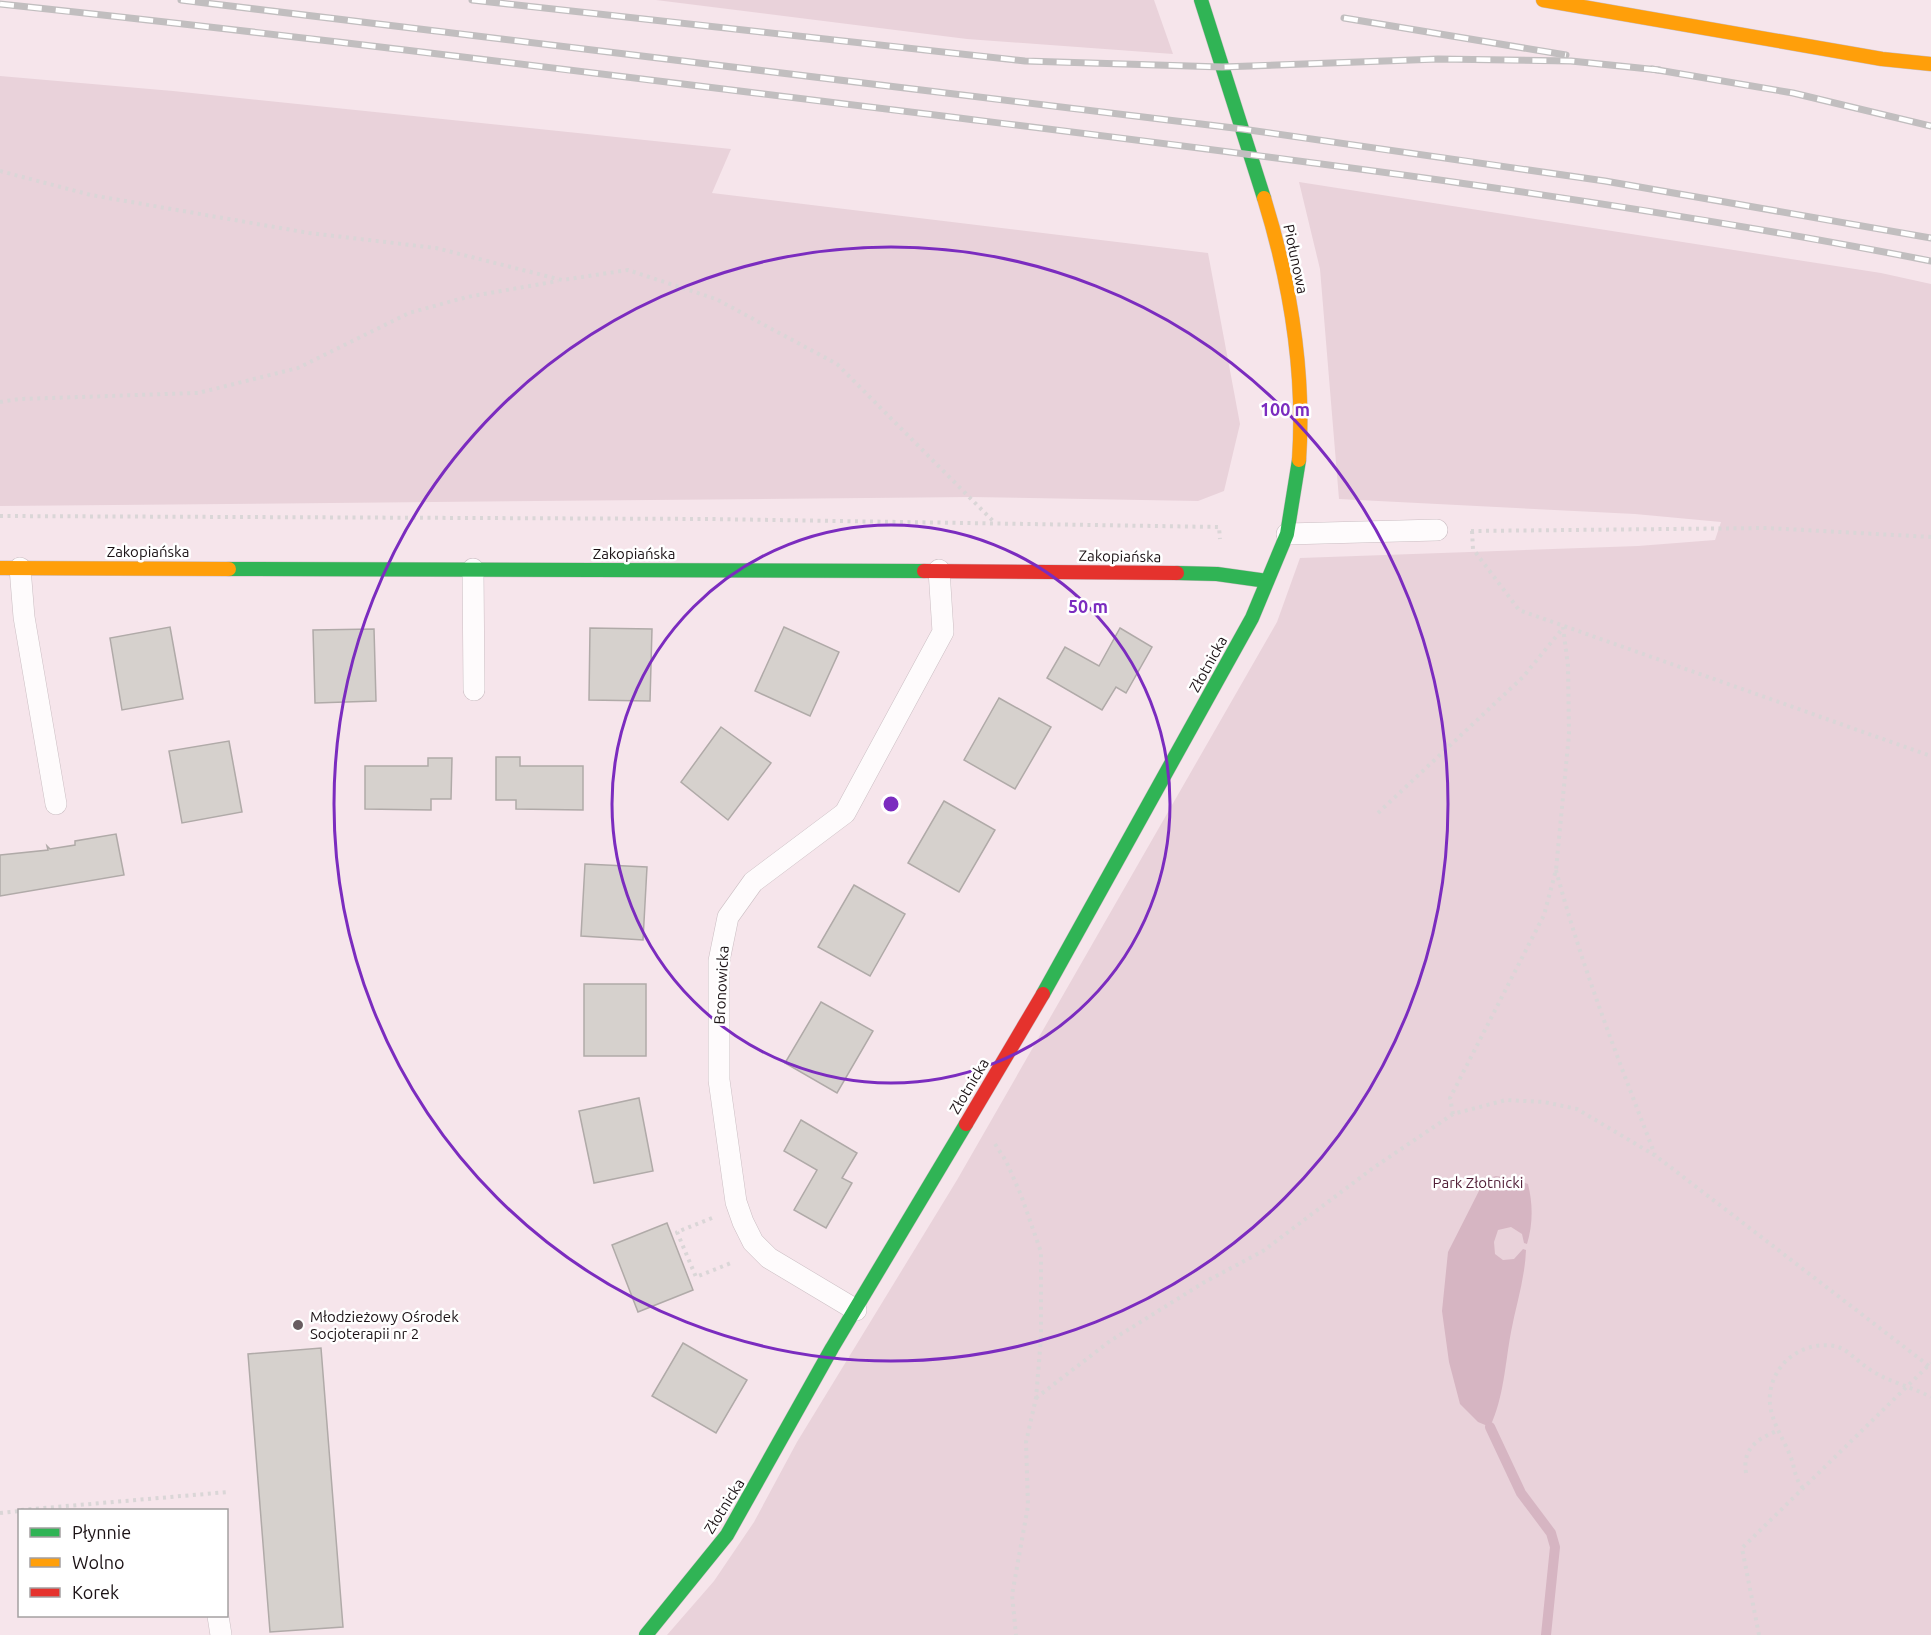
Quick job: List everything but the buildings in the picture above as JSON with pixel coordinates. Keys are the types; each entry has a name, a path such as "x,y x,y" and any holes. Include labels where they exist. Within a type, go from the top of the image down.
{"street":[{"name":"Piołunowa","path":"1200,0 1276,237 1295,334 1302,416 1298,467 1287,534"},
{"path":"1543,0 1882,59 1931,64"},
{"name":"Złotnicka","path":"646,1635 727,1535 856,1310 1054,976 1252,618 1287,534"},
{"name":"Zakopiańska","path":"10,568 939,570 1217,574 1267,581"}],"lane":[{"path":"1287,534 1437,530"},
{"path":"10,568 24,617 56,804"},
{"path":"473,569 474,690"},
{"name":"Bronowicka","path":"856,1310 769,1258 753,1242 743,1222 736,1202 718,1080 720,961 728,917 753,882 845,813 943,632 939,570"},
{"path":"218,1617 221,1635"}],"path":[{"path":"0,171 91,195 309,233 436,248 562,280"},
{"path":"0,402 19,399 198,393 298,368 409,313 467,297 628,270 716,299 837,364 995,523"},
{"path":"0,516 1220,526 1220,550"},
{"path":"1437,530 1767,528 1931,537"},
{"path":"1472,531 1473,549 1520,610 1931,756"},
{"path":"1378,813 1523,676 1563,627"},
{"path":"1453,1114 1450,1098 1544,915 1556,870 1569,734 1568,666 1563,627"},
{"path":"1556,870 1570,922 1602,1018 1656,1156"},
{"path":"1036,1398 1110,1341 1203,1283 1263,1251 1373,1168 1453,1114 1506,1100 1544,1102 1577,1109 1656,1156 1930,1364 1742,1548 1759,1635"},
{"path":"967,1121 989,1135 1006,1161 1041,1252 1041,1338 1036,1398 1026,1442 1028,1506 1012,1595 1016,1635"},
{"path":"719,1215 677,1232 696,1277 734,1262"},
{"path":"1803,1488 1795,1475 1791,1456 1778,1431 1770,1403 1773,1381 1785,1361 1806,1348 1836,1347 1846,1351 1867,1368 1889,1380 1909,1385 1931,1397"},
{"path":"1746,1473 1746,1453 1752,1445 1778,1431"},
{"path":"42,1509 228,1492"},
{"path":"0,1513 18,1511"}],"green space":[{"path":"656,0 1154,0 1173,54 967,39"},
{"path":"0,76 173,91 731,149 712,193 1208,253 1240,424 1224,491 1198,501 971,497 0,506"},
{"name":"Park Złotnicki","path":"1299,182 1881,273 1931,284 1931,1635 667,1635 714,1581 754,1522 797,1442 957,1180 1277,622 1300,558 1638,546 1715,540 1721,522 1635,514 1339,499 1320,269"}],"shaded area":[{"path":"1496,1176 1528,1184 1532,1214 1527,1244 1524,1243 1522,1234 1511,1227 1498,1230 1494,1242 1495,1254 1503,1260 1514,1259 1523,1249 1526,1250 1501,1392 1490,1427 1478,1422 1460,1404 1449,1362 1442,1311 1448,1252 1485,1179"}],"waterway":[{"path":"1490,1427 1521,1493 1551,1533 1555,1547 1546,1635"}],"railway":[{"path":"181,0 1242,129 1605,181 1931,238"},
{"path":"472,0 1025,61 1222,67 1438,59 1571,61 1659,70"},
{"path":"0,4 472,58 1314,163 1685,217 1931,261"},
{"path":"1344,18 1566,55"},
{"path":"1652,69 1793,93 1931,126"}],"traffic: fast":[{"path":"1201,0 1264,198"},
{"path":"1043,994 1252,618 1287,534 1299,460"},
{"path":"229,569 924,571"},
{"path":"1177,573 1217,574 1267,581"},
{"path":"646,1635 727,1535 832,1348 966,1124"}],"traffic: slow":[{"path":"1543,0 1882,59 1931,64"},
{"path":"1264,198 1281,262 1294,328 1300,394 1299,460"},
{"path":"0,568 229,569"}],"traffic: jam":[{"path":"924,571 1177,573"},
{"path":"966,1124 1043,994"}],"place":[{"name":"Młodzieżowy Ośrodek Socjoterapii nr 2","path":"298,1325"}]}
